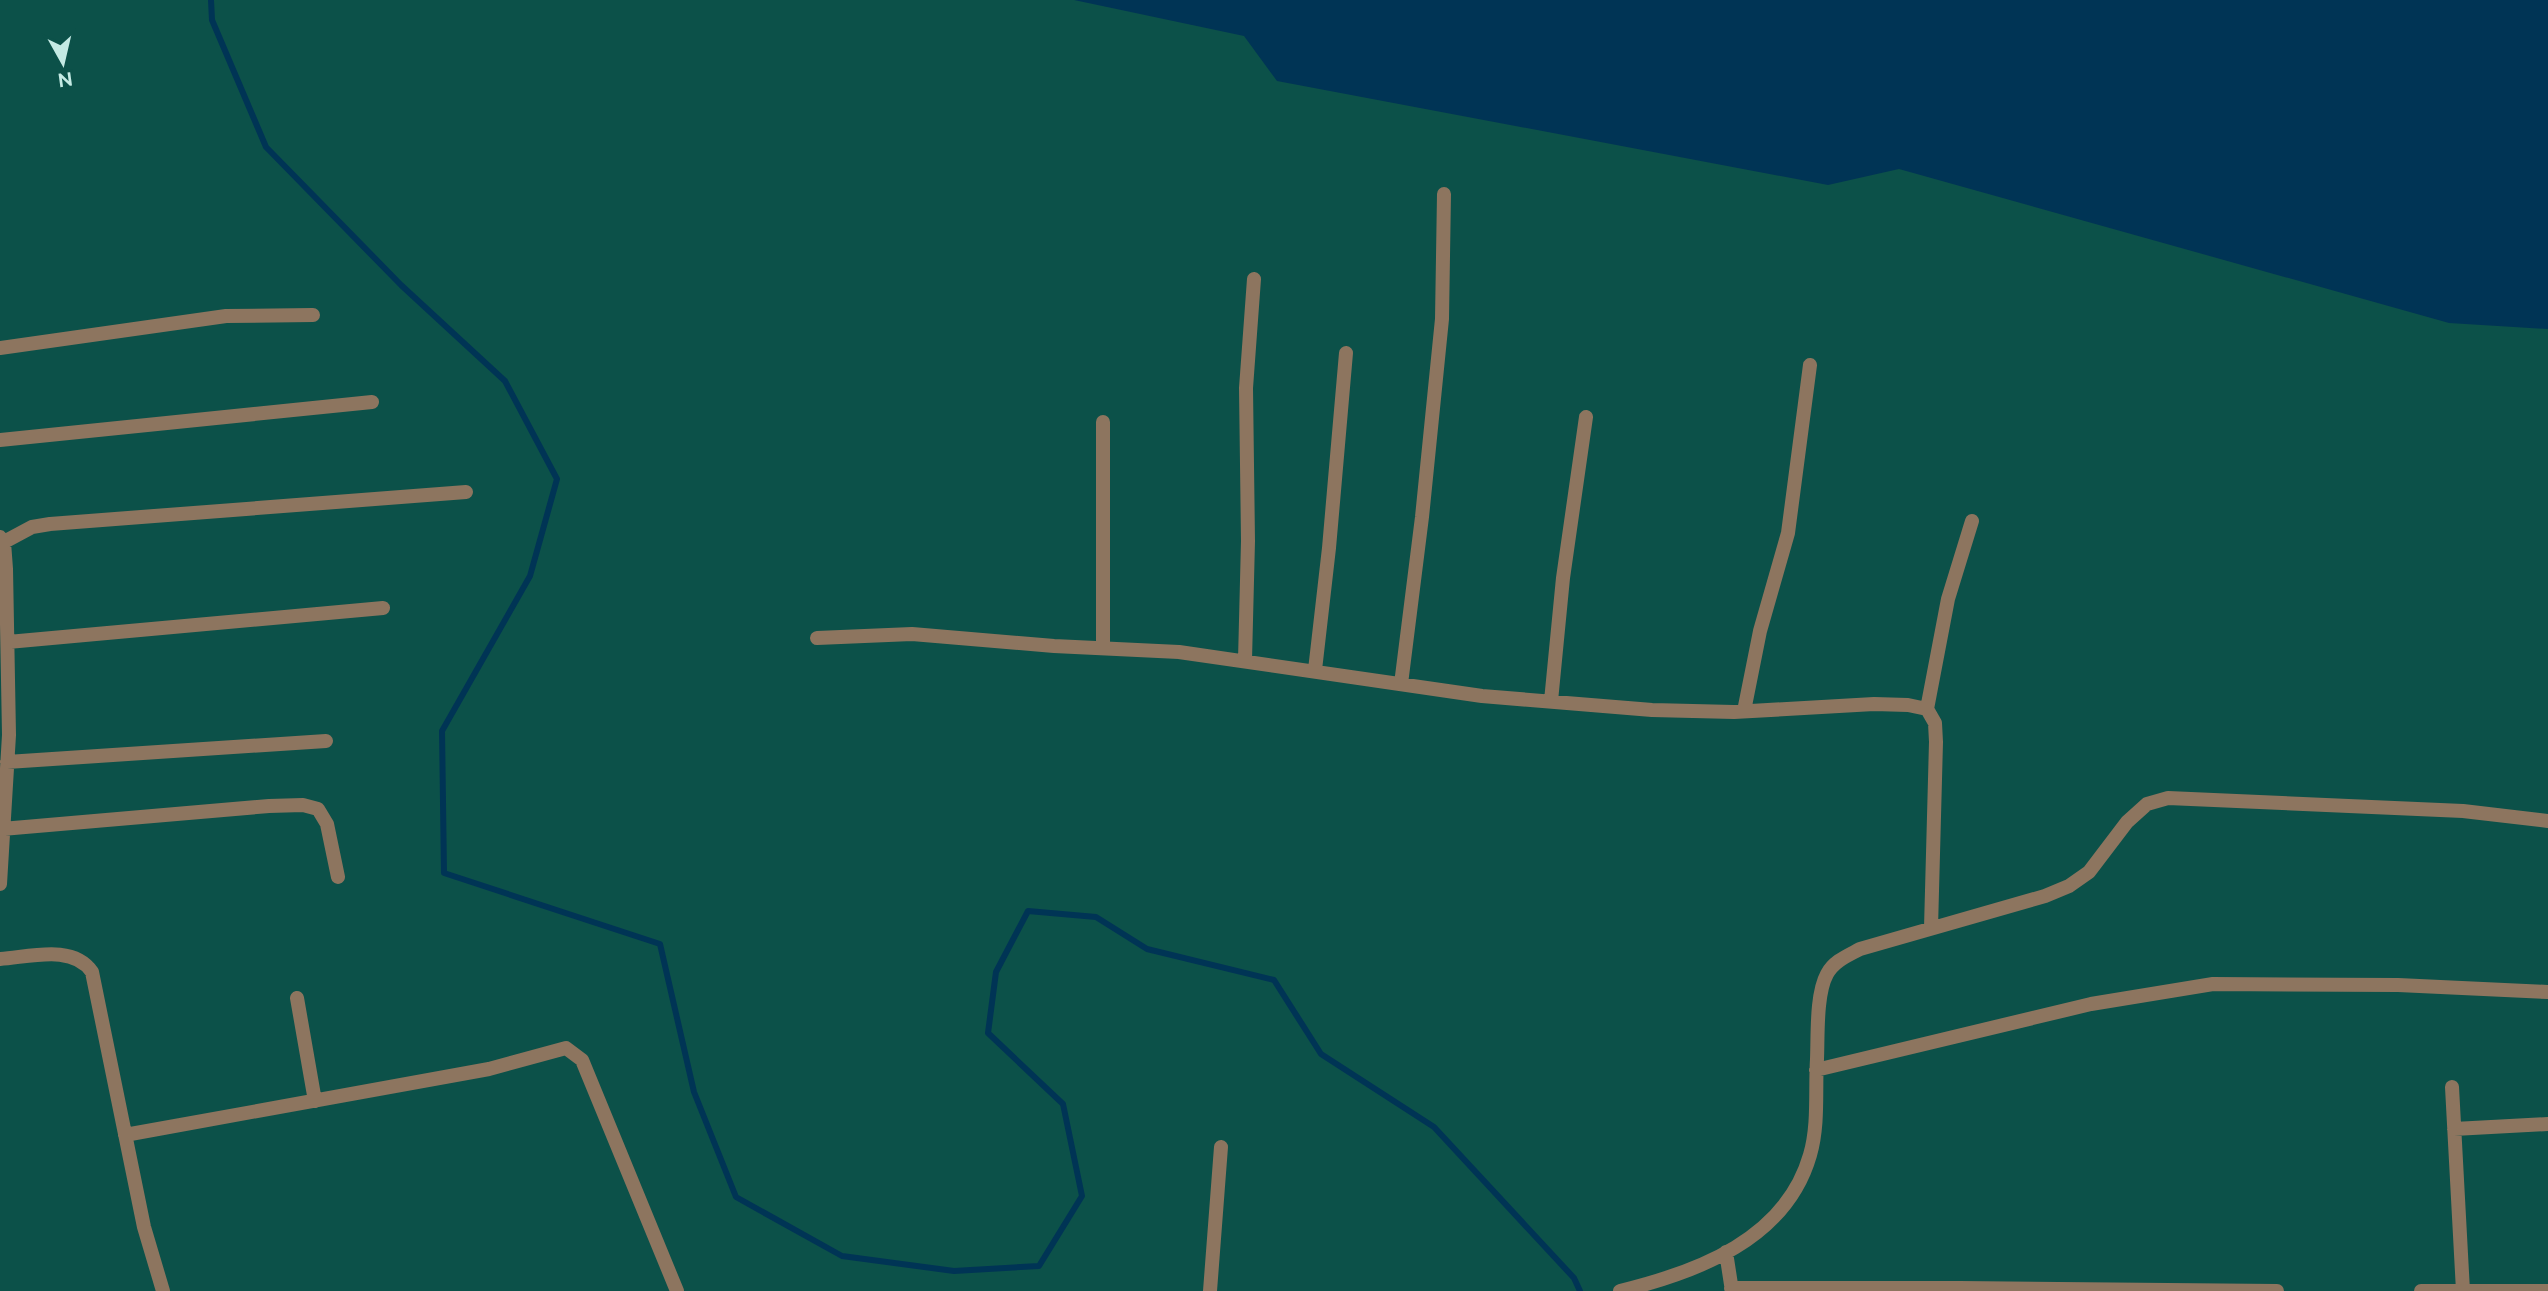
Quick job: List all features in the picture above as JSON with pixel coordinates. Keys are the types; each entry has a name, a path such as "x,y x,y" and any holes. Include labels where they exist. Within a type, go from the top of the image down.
{"street":[{"path":"1401,684 1422,517 1442,318 1444,194"},
{"path":"1245,660 1248,541 1246,388 1254,279"},
{"path":"0,348 226,316 313,315"},
{"path":"1315,670 1346,353"},
{"path":"1744,711 1760,631 1788,533 1810,365"},
{"path":"0,440 372,402"},
{"path":"1551,701 1563,578 1586,417"},
{"path":"1102,648 1103,422"},
{"path":"0,884 9,735 8,642 2,539 32,527 50,524 466,492"},
{"path":"1931,929 1936,742 1935,723 1927,709 1948,599 1972,521"},
{"path":"8,642 383,608"},
{"path":"817,638 912,634 1179,652 1482,696 1652,710 1744,711 1874,704 1908,705 1927,709"},
{"path":"7,762 326,741"},
{"path":"1625,1290 1684,1273 1752,1237 1779,1214 1800,1181 1811,1153 1816,1122 1816,1070 1822,985 1835,962 1860,949 2045,896 2069,886 2089,872 2127,822 2147,804 2168,798 2463,811 2548,821"},
{"path":"2,829 303,805 318,809 327,824 338,877"},
{"path":"0,959 71,956 84,960 92,972 144,1227 163,1291"},
{"path":"1816,1070 2091,1004 2213,984 2398,985 2548,992"},
{"path":"297,998 315,1101"},
{"path":"125,1135 489,1069 566,1048 582,1060 677,1291"},
{"path":"2452,1087 2463,1291"},
{"path":"2454,1129 2548,1124"},
{"path":"1210,1291 1221,1147"},
{"path":"1726,1252 1731,1290 2277,1291"},
{"path":"2421,1291 2548,1291"}],"water":[{"path":"1074,0 2548,0 2548,329 2449,323 1899,169 1828,185 1277,81 1244,36"}],"waterway":[{"path":"211,0 212,20 266,147 401,285 505,381 557,479 530,576 442,731 444,873 660,944 694,1092 736,1197 842,1256 954,1271 1039,1266 1082,1196 1063,1104 988,1033 996,972 1028,911 1096,917 1147,949 1274,980 1321,1054 1434,1127 1574,1278 1580,1291"}]}
